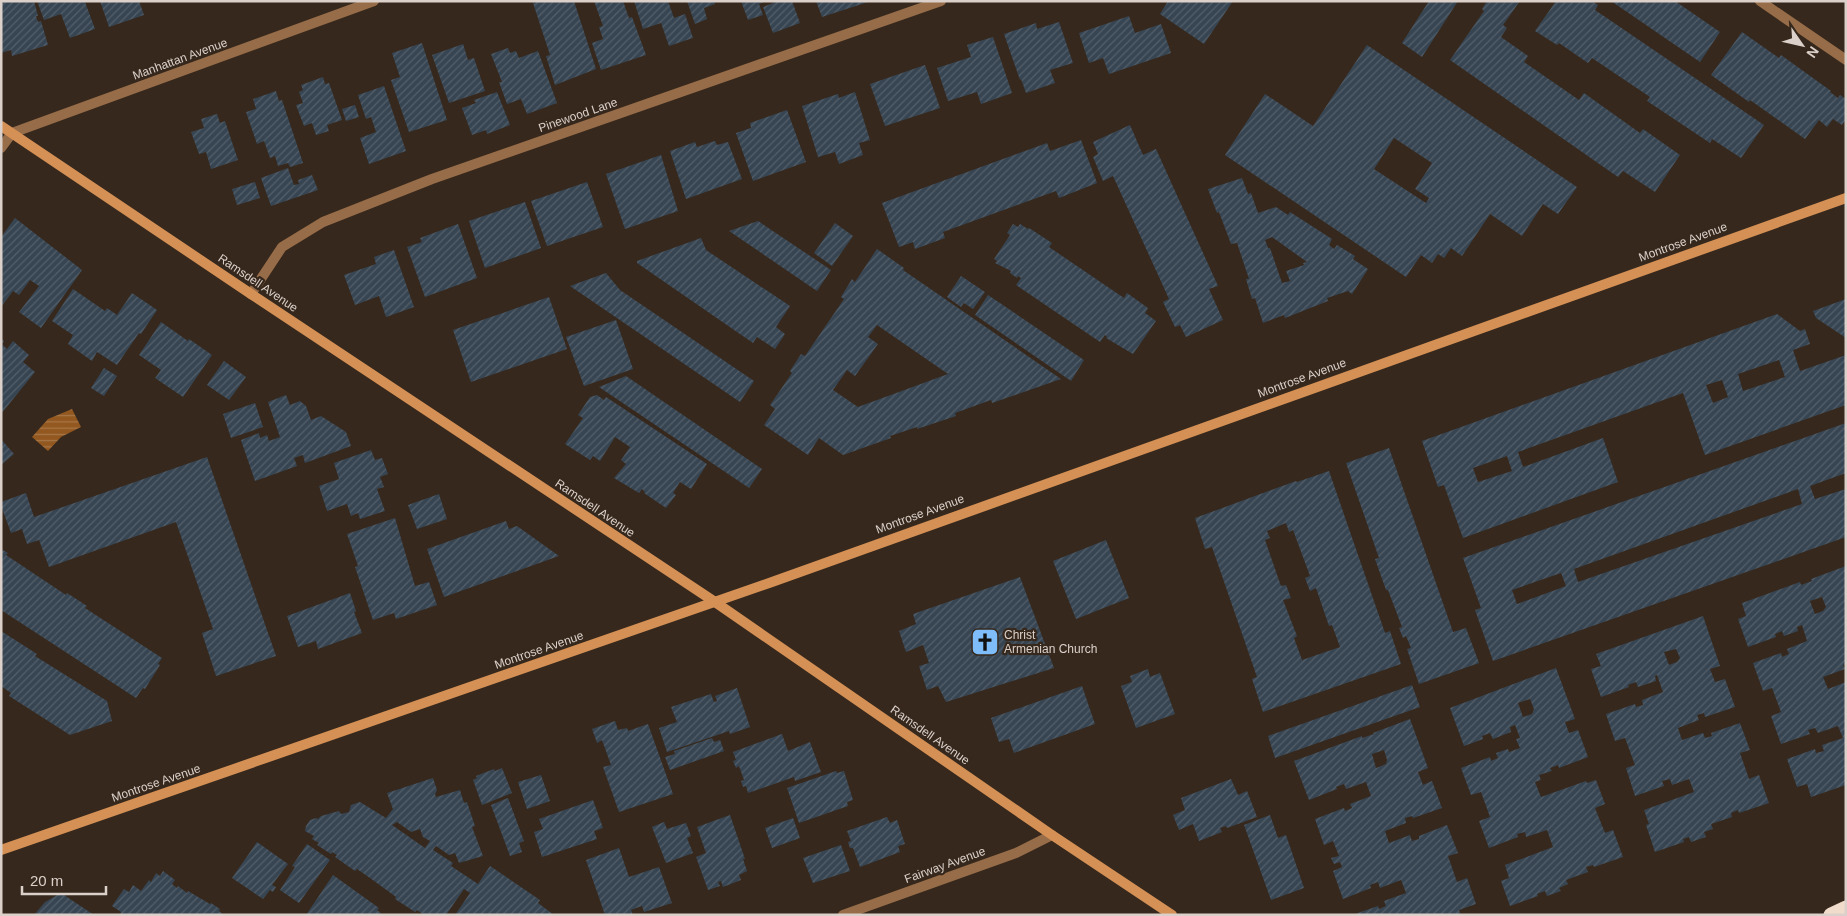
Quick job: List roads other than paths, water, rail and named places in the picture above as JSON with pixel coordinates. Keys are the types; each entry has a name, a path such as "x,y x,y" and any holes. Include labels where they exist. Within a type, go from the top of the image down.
{"highway":[{"path":"1831,915 1846,908"}],"street":[{"name":"Manhattan Avenue","path":"12,133 374,1"},
{"name":"Pinewood Lane","path":"251,294 282,247 323,222 432,179 942,1"},
{"path":"1760,1 1846,60"},
{"name":"Ramsdell Avenue","path":"1,126 715,602 1052,835 1172,915"},
{"path":"1,148 12,133"},
{"name":"Montrose Avenue","path":"1,850 715,602 1846,198"},
{"name":"Fairway Avenue","path":"844,915 1016,853 1052,835"}],"place":[{"name":"Christ Armenian Church","path":"985,642"}]}
